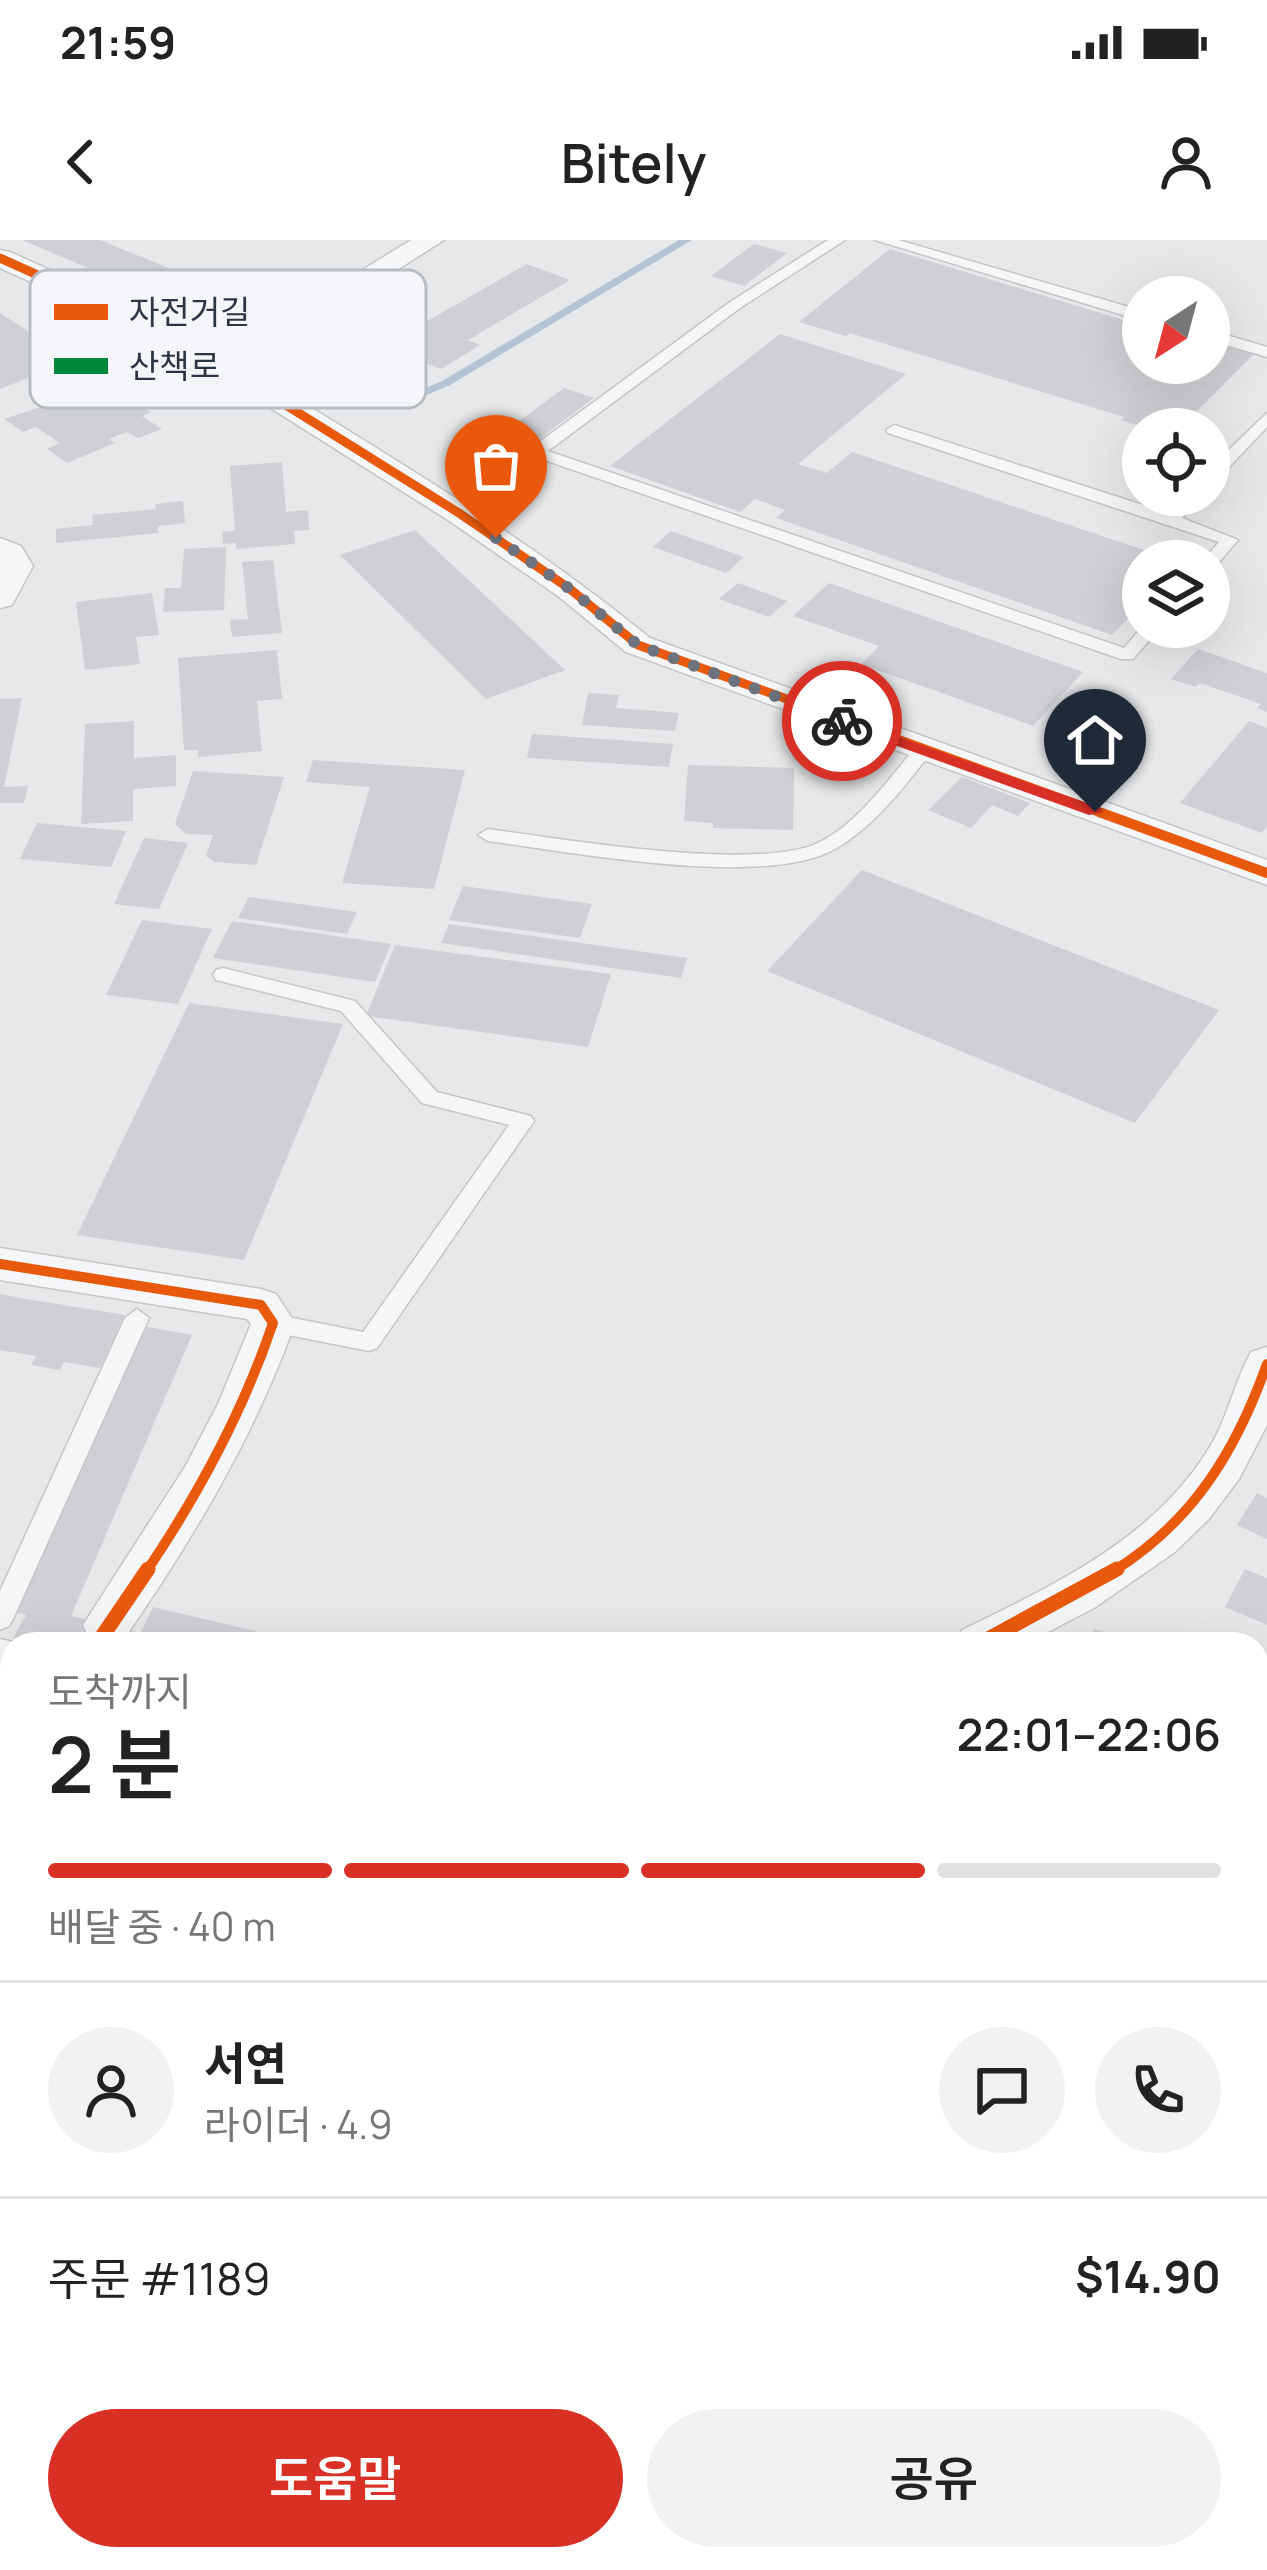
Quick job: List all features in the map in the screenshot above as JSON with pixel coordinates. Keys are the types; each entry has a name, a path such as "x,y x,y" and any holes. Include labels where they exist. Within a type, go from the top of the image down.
{"street":[{"path":"382,270 430,240"},
{"path":"0,258 30,272"},
{"path":"291,408 459,513 570,589 638,645 1267,873"},
{"path":"0,548 10,553 17,566 0,598"},
{"path":"0,1264 261,1306 273,1323 254,1381 181,1520 107,1625"},
{"path":"1002,1632 1118,1573 1203,1499 1260,1423 1267,1364"}],"lane":[{"path":"838,240 735,305 536,452 1127,656 1134,648"},
{"path":"882,240 1122,310"},
{"path":"1230,341 1267,352"},
{"path":"1230,457 1267,418"},
{"path":"894,430 1230,540"},
{"path":"1171,520 1175,516"},
{"path":"488,836 644,854 758,859 820,850 858,823 923,751"},
{"path":"223,975 348,1006 430,1098 523,1121 369,1342 273,1323"},
{"path":"0,1619 137,1318"}],"building":[{"path":"22,240 100,240 174,270 93,270"},
{"path":"754,244 787,253 744,286 711,276"},
{"path":"890,249 1122,320 1122,384 1224,384 1200,408 1122,408 1122,416 850,333 846,336 799,322"},
{"path":"527,264 570,280 468,340 480,345 441,369 426,365 426,322"},
{"path":"0,313 30,332 30,377 0,389"},
{"path":"780,334 906,374 798,464 827,473 852,452 1122,543 1122,625 1112,635 776,518 785,510 755,499 740,512 610,466"},
{"path":"1230,347 1254,354 1230,378"},
{"path":"564,388 594,398 527,448 496,438"},
{"path":"37,408 145,408 151,412 142,416 162,429 138,438 127,432 109,439 115,443 67,463 47,449 60,443 36,427 23,432 4,419"},
{"path":"282,462 286,512 308,510 309,530 294,531 295,544 236,549 236,543 223,544 222,532 235,531 230,466"},
{"path":"183,501 185,523 158,526 158,533 56,543 56,529 93,525 92,515 156,509 155,504"},
{"path":"415,530 565,670 486,699 340,555"},
{"path":"671,531 744,557 726,573 653,547"},
{"path":"226,547 224,610 163,612 165,588 181,588 184,549"},
{"path":"273,560 282,633 232,637 230,620 248,619 242,562"},
{"path":"738,583 787,601 769,617 719,599"},
{"path":"829,583 1083,672 1033,726 861,664 879,646 793,616"},
{"path":"152,593 159,635 136,637 140,664 85,670 76,602"},
{"path":"1198,649 1267,673 1267,712 1257,708 1261,704 1200,683 1196,687 1171,679"},
{"path":"277,650 282,699 257,701 262,751 198,757 198,750 184,750 178,658"},
{"path":"588,693 619,695 616,708 679,713 675,731 582,725"},
{"path":"22,698 4,787 28,786 24,803 0,803 0,699"},
{"path":"134,721 134,758 176,755 176,786 133,789 133,821 81,824 85,724"},
{"path":"1249,721 1267,728 1267,826 1262,833 1180,803"},
{"path":"532,734 673,744 669,767 527,758"},
{"path":"313,760 465,770 434,889 342,883 370,787 306,782"},
{"path":"688,765 794,768 793,830 713,828 713,823 684,821"},
{"path":"193,771 284,777 256,865 214,862 206,856 213,835 186,834 175,824"},
{"path":"962,777 1030,803 1018,816 992,805 971,828 928,810"},
{"path":"37,823 126,831 111,867 20,859"},
{"path":"144,838 188,843 159,909 114,904"},
{"path":"862,870 1219,1010 1135,1123 767,971"},
{"path":"463,886 592,904 580,938 449,920"},
{"path":"249,897 357,912 347,934 238,918"},
{"path":"142,920 212,929 178,1004 106,995"},
{"path":"232,921 391,944 375,982 213,958"},
{"path":"449,924 687,958 681,978 441,943"},
{"path":"395,945 611,974 588,1047 366,1016"},
{"path":"189,1003 343,1024 244,1260 77,1235"},
{"path":"0,1294 125,1315 100,1368 64,1362 60,1370 31,1365 36,1356 0,1350"},
{"path":"143,1326 192,1335 71,1616 136,1632 16,1632 26,1615 15,1612"},
{"path":"1257,1493 1267,1498 1267,1539 1237,1525"},
{"path":"1245,1569 1267,1578 1267,1625 1225,1607"},
{"path":"153,1607 259,1632 140,1632"}],"waterway":[{"path":"426,391 687,240"}],"cycle path":[{"path":"0,258 30,272"},
{"path":"291,408 459,513 570,589 638,645 1267,873"},
{"path":"0,1264 261,1305 273,1323 254,1380 181,1520 105,1632"},
{"path":"1003,1632 1120,1568 1193,1506 1247,1420 1267,1364"}],"way so far":[{"path":"496,538 570,589 638,645 842,721"}],"route":[{"path":"842,721 1095,812"}]}
